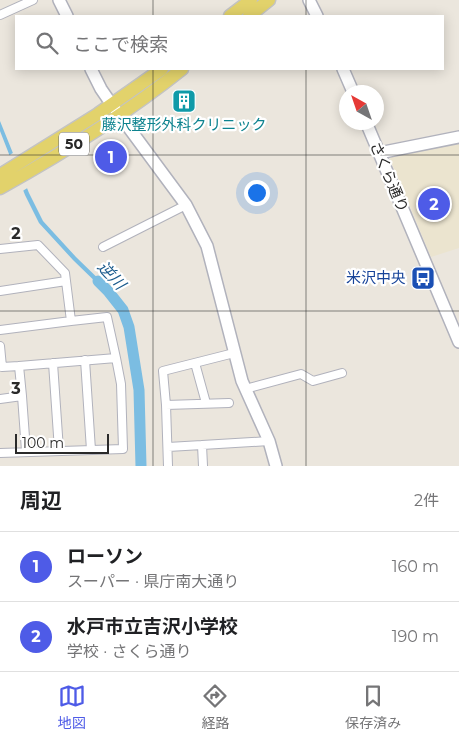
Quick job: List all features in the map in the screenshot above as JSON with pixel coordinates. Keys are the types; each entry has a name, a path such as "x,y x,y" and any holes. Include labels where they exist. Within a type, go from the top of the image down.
{"main road":[{"path":"231,15 251,0"},
{"path":"250,15 269,0"},
{"name":"50","path":"115,110 161,70"},
{"name":"50","path":"4,179 180,70"}],"street":[{"path":"0,15 33,0"},
{"path":"60,0 67,15"},
{"path":"309,0 316,15"},
{"path":"92,70 115,110 186,205 202,234 212,261 234,353 245,389 269,441 276,466"},
{"path":"342,70 350,85"},
{"name":"さくら通り","path":"370,130 459,342"},
{"path":"380,153 459,136"},
{"path":"103,247 186,205"},
{"path":"0,249 38,245 65,272 71,321"},
{"path":"0,291 66,281"},
{"path":"0,330 107,317 121,384 123,449 0,453"},
{"path":"0,346 2,367 116,358"},
{"path":"168,466 163,371 234,353"},
{"path":"85,360 91,450"},
{"path":"53,363 59,450"},
{"path":"195,363 206,403"},
{"path":"19,366 26,451"},
{"path":"245,389 301,374 313,380 342,373"},
{"path":"0,399 22,396"},
{"path":"166,405 229,403"},
{"path":"168,447 269,441"},
{"path":"202,446 203,466"}],"shaded area":[{"path":"459,141 459,248 431,257 390,159 394,154"}],"water":[{"path":"0,121 29,193 43,221 110,290 107,293 39,223 25,195 0,131"}],"pier":[{"path":"16,151 29,187 21,192 8,156"}],"waterway":[{"name":"逆川","path":"98,281 123,310 129,327 139,390 141,466"}],"place":[{"name":"藤沢整形外科クリニック","path":"184,101"},
{"name":"ローソン","path":"111,157"},
{"name":"水戸市立吉沢小学校","path":"434,204"},
{"name":"米沢中央","path":"423,278"}]}
